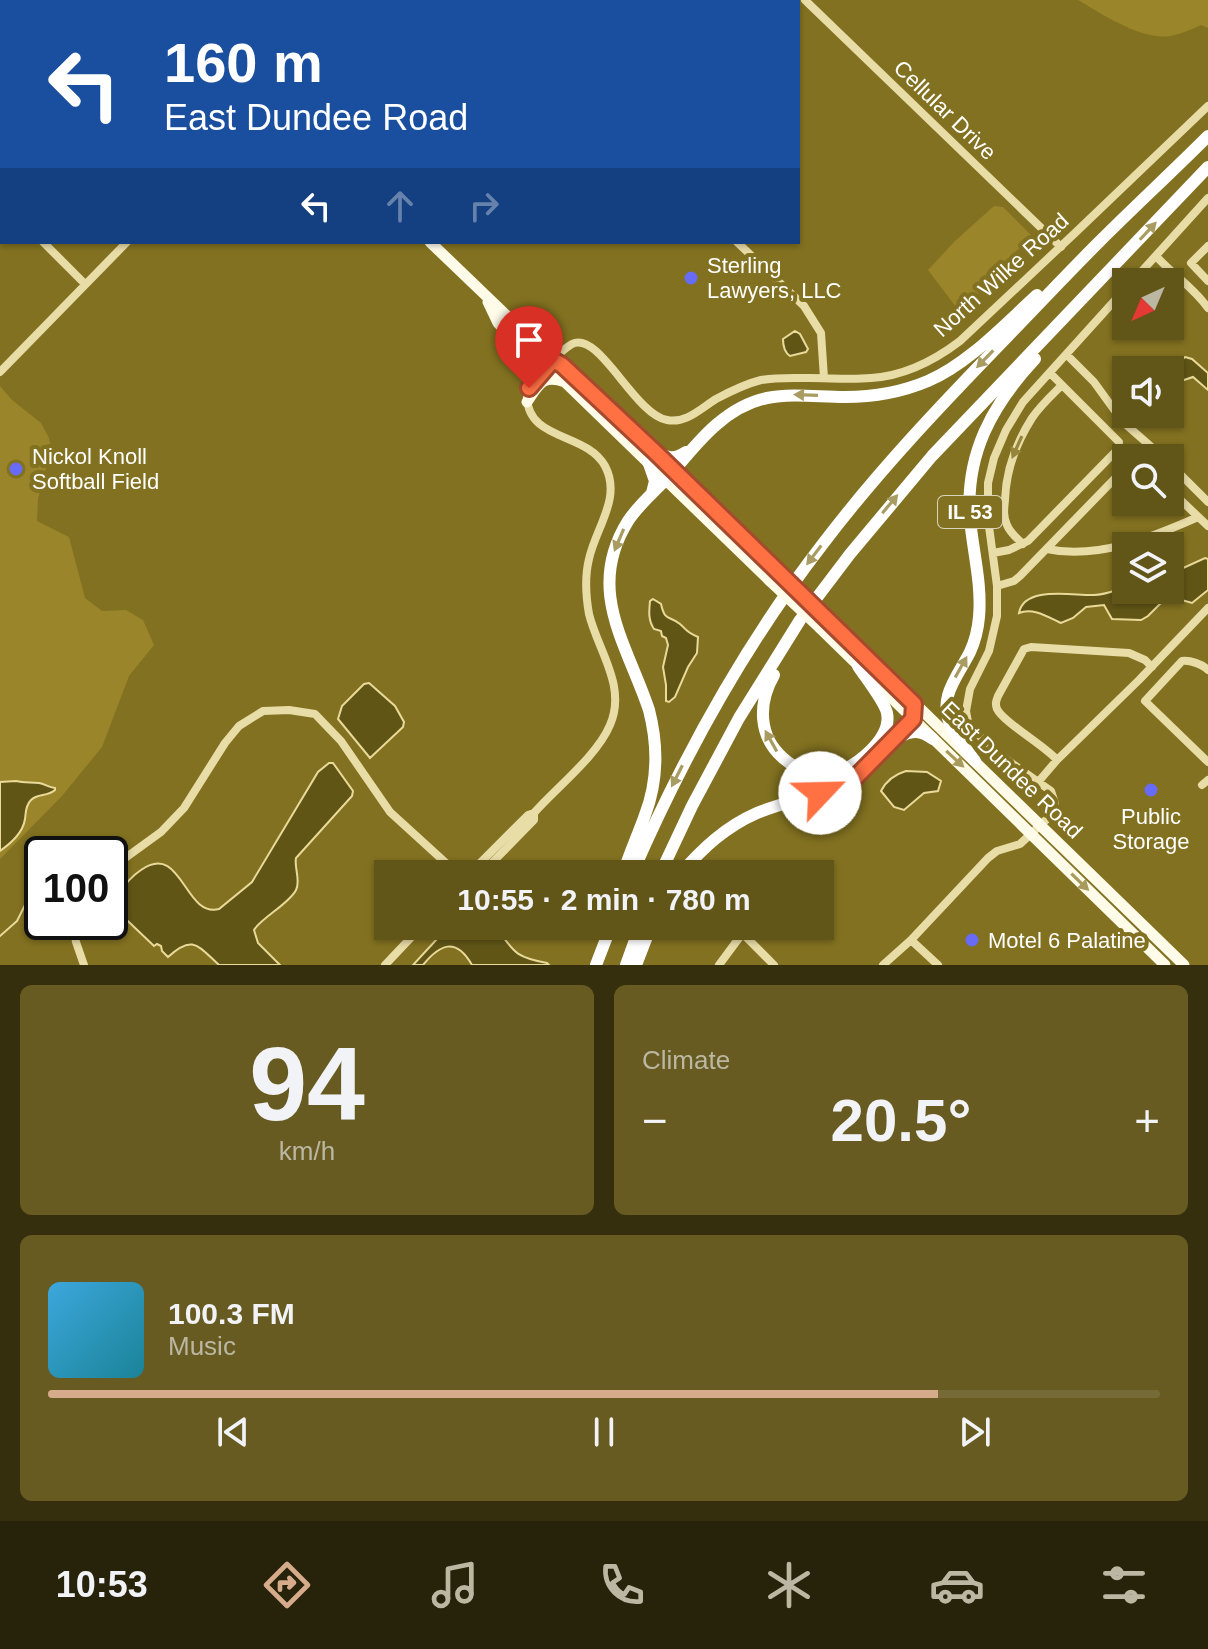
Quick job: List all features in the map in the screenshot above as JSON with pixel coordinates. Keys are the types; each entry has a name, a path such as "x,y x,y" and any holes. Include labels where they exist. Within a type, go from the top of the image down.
{"highway":[{"path":"638,860 669,791 705,724 746,654 803,569 885,467 965,380 1098,243 1208,136"},
{"name":"IL 53","path":"975,761 951,725 946,703 952,684 970,651 979,620 980,599 970,501 979,444 994,411 1031,363 1068,324 1094,288 1208,167"},
{"path":"628,860 647,812 656,763 653,724 610,603 610,566 629,520 723,419 761,399 796,395 871,395 931,380 969,355 1098,243"},
{"path":"667,860 739,718 792,633 857,545 913,477 1094,288"},
{"path":"651,495 655,481 652,456 675,458 692,449"},
{"path":"792,633 770,681 762,718 771,745 800,770 839,772 864,757 884,734 886,707 858,666"},
{"path":"693,860 708,844 738,822 845,784 865,769 913,719 914,704"},
{"path":"893,740 919,731 933,739"},
{"path":"596,965 605,940"},
{"path":"626,965 635,940"},
{"path":"636,965 646,940"}],"main road":[{"path":"432,244 553,360 562,365 670,475"},
{"path":"482,291 498,323 534,358 537,370 531,385"},
{"path":"553,360 556,371 565,382 652,456"},
{"path":"527,402 541,382 551,378 565,382"},
{"name":"East Dundee Road","path":"670,475 775,569 858,666 933,739 1184,965"},
{"name":"East Dundee Road","path":"670,475 770,581 824,624 975,761 1035,830 1165,965"}],"street":[{"name":"Cellular Drive","path":"805,0 1061,247"},
{"name":"North Wilke Road","path":"527,402 531,385 553,360 573,343 582,342 595,349 652,414 670,421 690,416 736,389 756,382 777,378 874,378 902,372 960,341 1208,106"},
{"path":"1145,268 1208,198"},
{"path":"45,244 85,284"},
{"path":"0,372 125,244"},
{"path":"739,244 804,306 814,321 821,333 824,378"},
{"path":"1208,246 1191,263 1208,281"},
{"path":"1156,256 1197,292 1208,308"},
{"path":"883,965 923,928 988,858 997,851 1020,844 1035,830 1055,803 1051,791 983,740 968,722 966,711 970,689 989,651 995,631 997,586 988,519 988,483 1006,430 1023,402 1112,304"},
{"path":"1067,355 1094,382 1123,422 1150,444"},
{"path":"993,553 1028,541 1118,449 1119,442 1050,373"},
{"path":"1023,544 1006,525 1004,515 1010,461 1034,414 1062,385"},
{"path":"483,860 600,745 611,723 615,703 612,676 590,615 587,591 588,559 609,506 611,479 594,452 537,423 527,402"},
{"path":"1184,478 1208,502"},
{"path":"997,586 1020,576 1112,482"},
{"path":"1184,504 1208,526"},
{"path":"1047,549 1085,551 1127,544 1198,517"},
{"path":"1039,781 1208,608"},
{"path":"1057,760 997,709 998,696 1024,649 1129,653 1152,667"},
{"path":"1207,667 1182,661 1145,701 1208,762"},
{"path":"128,856 161,832 184,808 239,726 263,711 289,710 315,714 341,741 390,812 443,860"},
{"path":"495,860 534,820 534,813"},
{"path":"76,940 84,965"},
{"path":"385,965 409,940"},
{"path":"719,965 738,940"},
{"path":"748,940 774,965"},
{"path":"911,940 938,965"}],"shaded area":[{"path":"1078,0 1208,0 1208,28 1201,25 1171,36 1148,34 1123,25"},
{"path":"994,206 1003,207 1032,239 1015,252 1007,266 959,311 928,270"},
{"path":"795,331 808,349 790,356 784,349 783,339"},
{"path":"1184,358 1192,359 1208,373 1208,390 1193,377 1184,380"},
{"path":"0,386 41,423 49,438 51,449 38,499 37,521 69,537 85,598 102,611 126,610 143,620 154,645 129,676 102,747 62,796 0,859"},
{"path":"1208,559 1208,590 1192,603 1184,601 1184,568"},
{"path":"1112,591 1112,604 1160,604 1141,620 1112,619 1104,605 1086,607 1061,623 1035,612 1019,613 1023,604 1040,595"},
{"path":"653,599 661,604 666,616 698,637 697,653 675,697 669,702 666,701 663,667 668,645 661,631 654,629 651,622 649,612"},
{"path":"369,683 395,706 404,722 403,727 370,758 338,719 342,706 364,684"},
{"path":"333,763 353,791 352,796 296,858 296,890 254,930 258,943 280,965 219,965 200,948 190,944 168,957 161,946 154,946 128,921 128,881 141,870 155,864 166,865 174,872 198,903 207,909 219,909 252,882 318,772"},
{"path":"906,771 927,772 941,781 938,791 924,793 904,810 894,807 881,791 892,778"},
{"path":"0,782 41,783 55,790 31,800 22,829 0,851"},
{"path":"436,940 505,940 515,952 549,965 472,965 460,950 448,947 436,952 423,965 413,965"}],"waterway":[{"path":"0,936 17,921 24,907"}],"place":[{"name":"Sterling Lawyers, LLC","path":"691,278"},
{"name":"Nickol Knoll Softball Field","path":"16,469"},
{"name":"Public Storage","path":"1151,790"},
{"name":"Motel 6 Palatine","path":"972,940"}],"route":[{"path":"529,388 553,360 562,365 914,704 913,719 865,769 845,784 820,793"}]}
